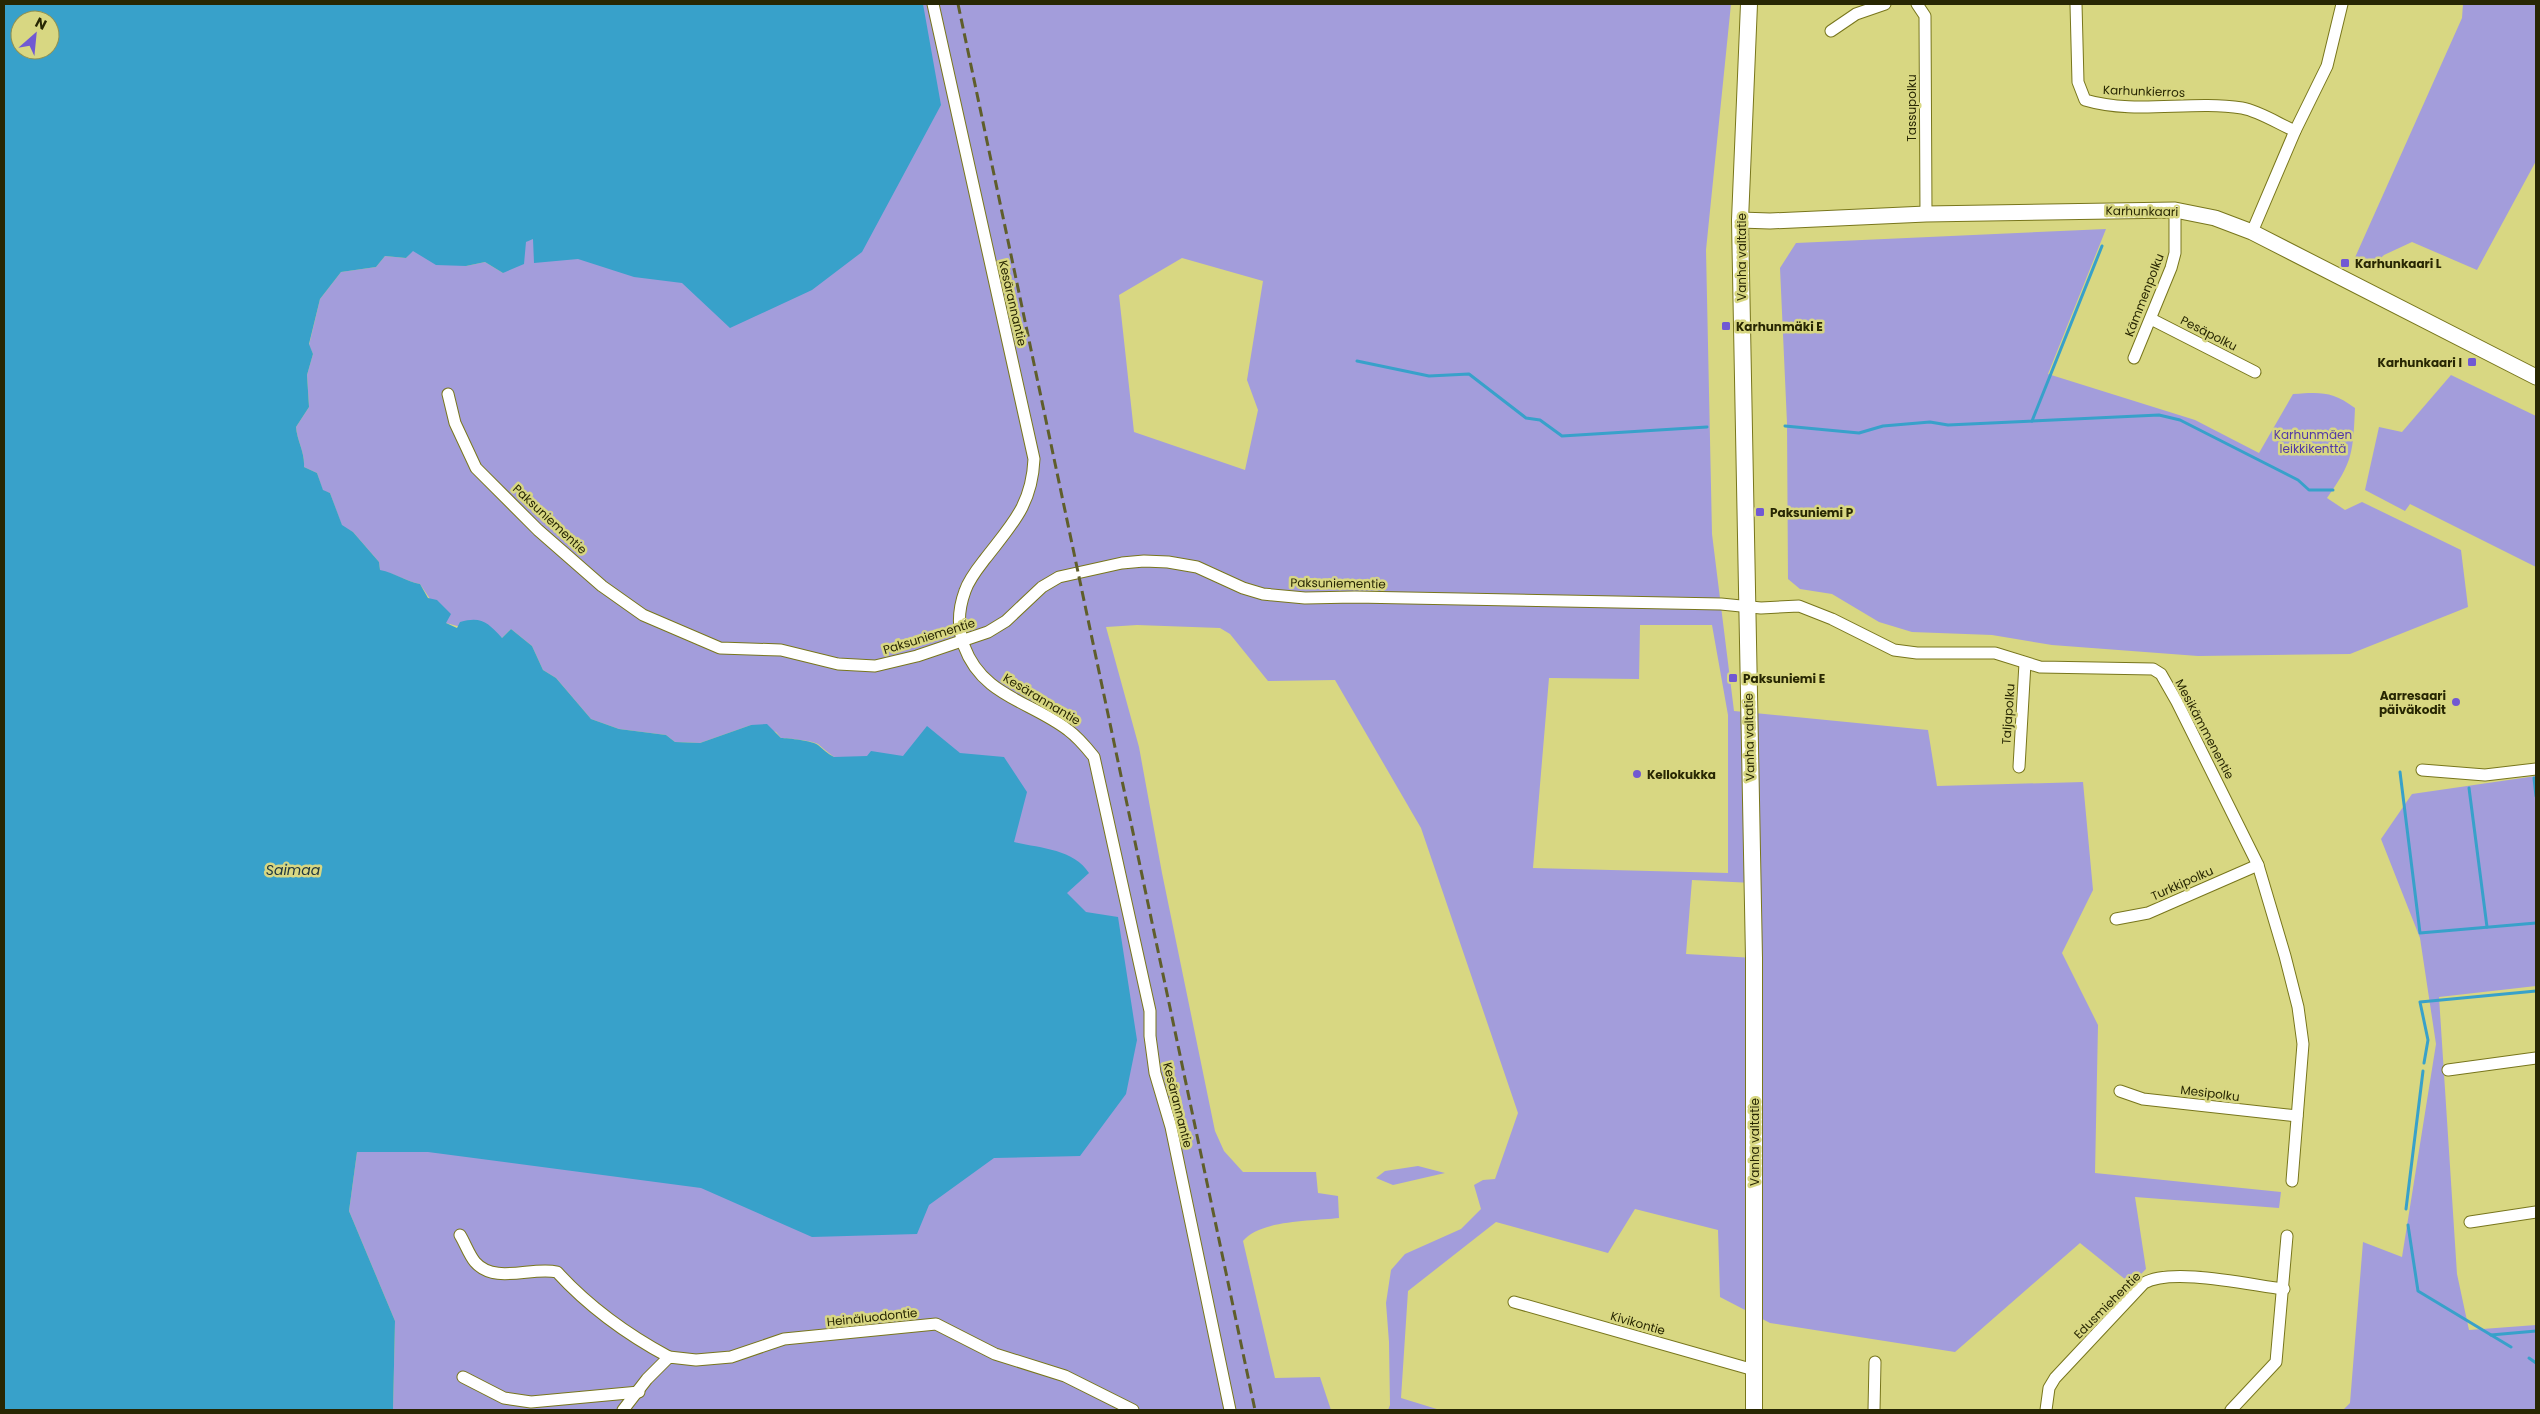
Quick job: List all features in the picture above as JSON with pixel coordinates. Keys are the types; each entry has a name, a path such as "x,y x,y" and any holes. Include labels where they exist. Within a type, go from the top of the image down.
{"main road":[{"name":"Vanha valtatie","path":"1749,4 1740,220 1754,958 1754,1410"}],"street":[{"name":"Kesärannantie","path":"933,4 1034,459 1033,478 1028,498 1017,518 966,586 958,621 962,641 977,672 989,684 1068,729 1082,742 1094,758 1150,1012 1150,1036 1155,1073 1171,1127 1230,1410"},
{"path":"1831,31 1856,14 1885,4"},
{"name":"Tassupolku","path":"1918,4 1925,16 1926,214"},
{"name":"Karhunkierros","path":"2076,4 2078,82 2085,100 2103,106 2215,106 2244,108 2295,131"},
{"path":"2252,232 2295,131 2327,66 2342,4"},
{"name":"Karhunkaari","path":"1740,220 1770,221 1926,214 2175,210 2215,218 2252,232 2536,377"},
{"name":"Kämmenpolku","path":"2134,358 2171,268 2174,253 2175,210"},
{"name":"Pesäpolku","path":"2151,320 2255,372"},
{"name":"Paksuniementie","path":"448,394 455,423 476,468 538,530 588,574 642,614 720,648 781,650 838,664 875,666 988,632 1006,622 1042,587 1059,577 1114,564 1144,561 1168,562 1197,567 1243,588 1263,594 1305,598 1355,597 1746,606"},
{"name":"Mesikämmenentie","path":"1746,606 1761,608 1799,606 1832,619 1894,650 1917,653 1995,654 2049,667 2153,669 2161,674 2258,865 2298,1006 2303,1044 2292,1181"},
{"name":"Taljapolku","path":"2019,766 2026,663"},
{"path":"2422,770 2485,775 2536,769"},
{"name":"Turkkipolku","path":"2116,918 2148,913 2258,865"},
{"path":"2448,1070 2536,1058"},
{"name":"Mesipolku","path":"2120,1091 2143,1099 2297,1116"},
{"path":"2470,1222 2536,1212"},
{"name":"Heinäluodontie","path":"460,1235 474,1262 483,1269 492,1273 548,1270 557,1272 600,1313 632,1336 669,1356 696,1360 731,1357 784,1339 936,1324 995,1354 1065,1376 1133,1410"},
{"path":"2231,1410 2276,1362 2284,1288 2287,1236"},
{"name":"Edusmiehentie","path":"2046,1410 2049,1388 2055,1378 2144,1283 2153,1278 2172,1275 2284,1288"},
{"name":"Kivikontie","path":"1514,1302 1754,1370"},
{"path":"623,1410 639,1392 647,1379 669,1356"},
{"path":"1874,1410 1875,1362"},
{"path":"462,1377 504,1398 531,1402 639,1392"}],"green space":[{"path":"650,4 1731,4 1706,250 1712,534 1734,711 1928,730 1937,786 2083,782 2093,890 2062,953 2098,1025 2095,1173 2281,1192 2279,1208 2135,1197 2146,1269 2131,1284 2080,1243 1955,1352 1770,1323 1720,1297 1718,1230 1635,1209 1608,1253 1496,1222 1408,1291 1401,1398 1440,1410 1388,1410 1390,1405 1389,1342 1386,1303 1391,1270 1405,1254 1461,1229 1481,1209 1474,1185 1483,1180 1495,1179 1518,1113 1421,828 1335,680 1268,681 1230,634 1220,628 1137,625 1106,627 1139,747 1162,873 1215,1131 1224,1151 1243,1172 1316,1172 1318,1193 1338,1196 1339,1218 1274,1225 1251,1234 1243,1241 1275,1378 1320,1377 1331,1410 393,1410 395,1321 349,1211 357,1152 428,1152 834,757 818,744 781,738 776,732 751,725 700,743 675,742 666,735 619,729 591,719 556,678 543,670 532,646 511,629 502,638 446,623 420,584 380,571 379,562 353,532 342,526 330,493 323,491 317,473 304,467 296,427 309,407 307,375 313,354 309,345 320,299 341,272 376,267 385,256 406,258 413,250 466,266 485,262 503,273 526,242","holes":["1182,258 1263,281 1247,380 1258,410 1245,470 1134,432 1119,295","1640,625 1712,625 1728,715 1728,873 1533,868 1549,678 1639,679","1692,880 1753,883 1754,958 1686,954"]},
{"path":"2463,4 2536,4 2536,161 2477,270 2412,242 2384,255 2369,269 2353,262 2462,18"},
{"name":"Karhunmäen leikkikenttä","path":"2106,229 2048,374 2195,420 2259,453 2293,394 2319,393 2340,398 2355,408 2352,446 2347,465 2327,498 2345,510 2362,502 2461,550 2468,607 2350,654 2198,656 2052,645 1992,635 1912,632 1879,622 1832,594 1800,589 1788,579 1787,423 1780,268 1796,243"},
{"path":"2451,375 2536,416 2536,567 2410,504 2405,511 2365,490 2379,427 2402,432"},
{"path":"2536,776 2536,986 2439,997 2457,1274 2469,1330 2536,1325 2536,1410 2343,1410 2350,1403 2363,1242 2402,1257 2436,1044 2420,938 2381,839 2412,794"},
{"path":"1418,1166 1445,1173 1393,1185 1376,1178 1385,1171"}],"water":[{"name":"Saimaa","path":"4,4 923,4 941,105 862,252 812,290 730,328 682,283 634,277 578,259 534,263 533,239 526,242 524,264 503,273 485,262 466,266 436,265 413,251 406,258 385,256 376,267 341,272 320,299 309,344 313,354 307,375 309,407 296,427 304,467 317,473 323,490 330,493 342,525 353,532 379,562 380,570 420,584 428,598 437,600 451,614 446,623 457,628 460,622 479,620 493,628 502,638 511,629 532,646 543,670 556,678 591,719 619,729 666,735 675,742 700,743 751,725 767,724 781,738 800,740 818,745 834,757 867,756 871,751 903,756 927,726 960,753 1004,757 1027,792 1014,842 1045,848 1074,859 1089,873 1067,893 1086,912 1118,917 1137,1040 1126,1094 1080,1156 994,1158 929,1205 917,1234 812,1237 701,1188 428,1152 357,1152 349,1211 395,1321 393,1410 4,1410"}],"waterway":[{"path":"2032,421 2102,246"},
{"path":"1357,361 1429,376 1469,374 1526,418 1540,420 1562,436 1707,427"},
{"path":"1785,426 1859,433 1883,426 1930,422 1948,425 2159,415 2180,420 2298,480 2309,490 2333,490"},
{"path":"2400,772 2420,933 2536,923"},
{"path":"2534,778 2536,796"},
{"path":"2469,788 2487,927"},
{"path":"2424,1063 2428,1040 2420,1002 2536,991"},
{"path":"2406,1209 2423,1071"},
{"path":"2408,1225 2418,1291 2511,1347"},
{"path":"2491,1335 2536,1331"},
{"path":"2529,1358 2536,1363"}],"railway":[{"path":"958,4 1255,1410"}],"place":[{"name":"Karhunkaari L","path":"2345,263"},
{"name":"Karhunmäki E","path":"1726,326"},
{"name":"Karhunkaari I","path":"2472,362"},
{"name":"Paksuniemi P","path":"1760,512"},
{"name":"Paksuniemi E","path":"1733,678"},
{"name":"Aarresaari päiväkodit","path":"2456,702"},
{"name":"Kellokukka","path":"1637,774"}]}
